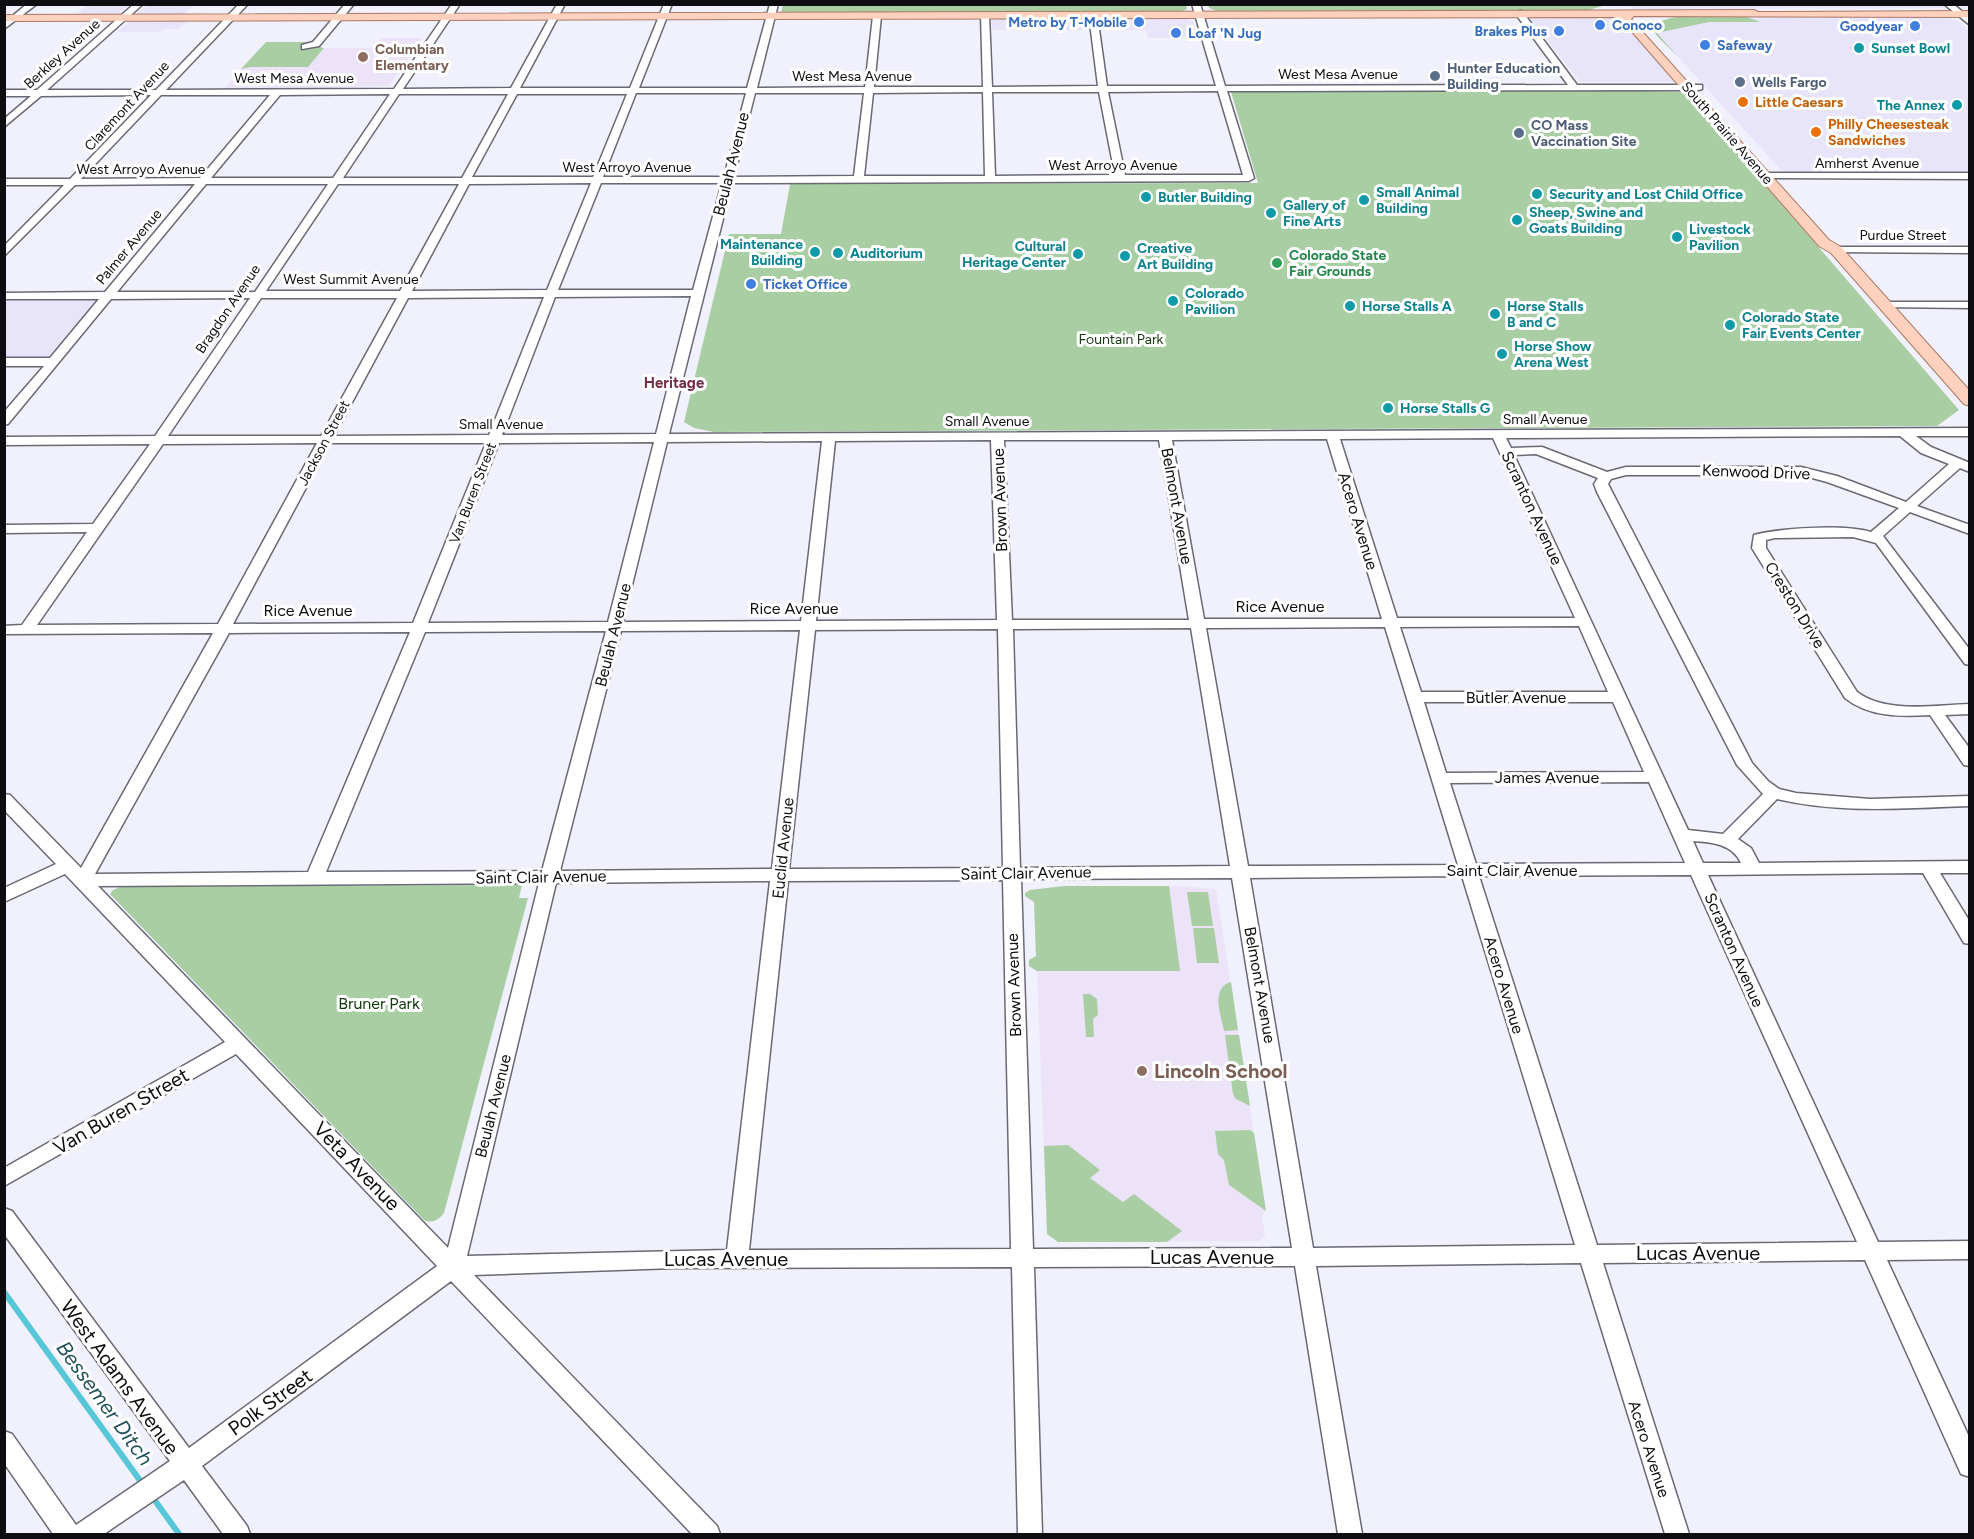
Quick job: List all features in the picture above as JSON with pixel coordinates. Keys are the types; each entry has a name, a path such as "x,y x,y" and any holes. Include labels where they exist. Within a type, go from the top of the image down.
{"main road":[{"path":"1589,13 1612,4"},
{"name":"South Prairie Avenue","path":"1619,4 1636,17 1693,87 1771,176 1824,243 1836,250 1970,401"},
{"path":"10,18 447,16 558,10 773,10 877,16 1093,15 1197,9 1684,15 1961,11"},
{"path":"1630,14 1754,14"},
{"name":"South Prairie Avenue","path":"1630,14 1624,17 1693,87"},
{"path":"1647,30 1654,21 1684,15"}],"street":[{"path":"4,27 10,18 33,4"},
{"name":"Berkley Avenue","path":"4,124 139,4"},
{"name":"Claremont Avenue","path":"4,253 244,4"},
{"path":"305,47 316,44 350,4"},
{"name":"Bragdon Avenue","path":"26,630 159,440 333,181 456,4"},
{"path":"1197,9 1221,88"},
{"name":"Jackson Street","path":"83,880 224,628 404,294 468,181 558,10"},
{"name":"Van Buren Street","path":"314,879 420,628 596,180 666,10"},
{"name":"Beulah Avenue","path":"454,1266 549,878 615,628 750,90 773,10"},
{"path":"1961,11 1970,23"},
{"path":"1519,14 1574,87"},
{"path":"985,15 990,179"},
{"path":"1093,15 1103,89 1121,178"},
{"path":"859,179 877,16"},
{"name":"West Mesa Avenue","path":"4,93 1693,87"},
{"name":"West Arroyo Avenue","path":"4,183 1249,178 1221,88"},
{"name":"Palmer Avenue","path":"4,421 277,92"},
{"name":"Amherst Avenue","path":"1771,176 1970,176"},
{"name":"Purdue Street","path":"1836,250 1970,250"},
{"name":"West Summit Avenue","path":"4,296 698,293"},
{"path":"1886,305 1970,305"},
{"path":"4,362 55,362"},
{"path":"1903,432 1926,450 1963,466 1908,507 1874,537 1885,544 1970,661"},
{"name":"Small Avenue","path":"4,441 1970,432"},
{"name":"Scranton Avenue","path":"1498,434 1970,1466"},
{"path":"1537,434 1541,444 1537,450"},
{"name":"Acero Avenue","path":"1332,435 1587,1254 1677,1534"},
{"name":"Brown Avenue","path":"997,436 1005,625 1030,1534"},
{"name":"Belmont Avenue","path":"1166,436 1282,1116 1350,1534"},
{"name":"Euclid Avenue","path":"737,1260 830,437"},
{"path":"1506,453 1537,450 1606,476 1601,484 1604,492 1745,765 1762,785 1773,793 1793,799 1829,803 1970,801"},
{"name":"Kenwood Drive","path":"1606,476 1626,471 1801,471 1826,476 1970,530"},
{"path":"4,529 97,528"},
{"name":"Creston Drive","path":"1874,537 1853,534 1775,534 1759,538 1758,543 1855,699 1869,707 1880,709 1970,709"},
{"name":"Rice Avenue","path":"4,630 1584,622"},
{"name":"Butler Avenue","path":"1414,697 1618,697"},
{"path":"1933,709 1970,761"},
{"name":"James Avenue","path":"1439,778 1655,777"},
{"path":"1727,840 1773,793"},
{"name":"Veta Avenue","path":"4,799 237,1044 454,1266 708,1534"},
{"path":"1681,835 1727,840 1745,852 1753,869"},
{"path":"4,896 68,865"},
{"path":"1928,867 1970,938"},
{"name":"Saint Clair Avenue","path":"83,880 1970,867"},
{"name":"Van Buren Street","path":"4,1178 237,1044"},
{"name":"West Adams Avenue","path":"4,1218 238,1534"},
{"name":"Lucas Avenue","path":"454,1266 597,1260 1304,1257 1970,1250"},
{"name":"Polk Street","path":"84,1534 185,1465 454,1266"},
{"path":"4,1442 67,1534"}],"shaded area":[{"path":"1939,4 1944,8 1633,9 1629,5"},
{"path":"88,5 128,5 117,15 76,15"},
{"path":"148,5 194,5 184,14 137,14"},
{"path":"1612,16 1620,19 1676,82 1580,82 1530,18"},
{"path":"1692,16 1936,16 1957,20 1969,31 1969,171 1782,171 1656,33 1655,26 1660,21"},
{"path":"996,18 1081,18 1085,20 1087,30 993,30 991,22"},
{"path":"1105,18 1188,18 1193,22 1198,38 1148,38 1146,30 1101,30 1099,21"},
{"path":"130,21 189,21 178,29 163,29 159,32 118,32"},
{"name":"Columbian Elementary","path":"381,38 423,38 389,86 225,88 241,69 308,67 324,48 369,48 375,46"},
{"path":"108,295 55,362 5,362 4,296"},
{"name":"Lincoln School","path":"1064,886 1180,886 1216,889 1266,1211 1262,1216 1265,1236 1260,1241 1058,1242 1047,1234 1037,972 1029,966 1029,960 1036,956 1034,902 1025,896 1025,893 1030,890"}],"green space":[{"path":"783,4 1186,4 1187,9 1182,11 781,13"},
{"path":"1606,4 1589,10 1217,11 1209,8 1208,5"},
{"path":"1744,16 1760,22 1709,22 1657,33 1678,57 1652,28 1668,19 1680,17"},
{"path":"266,42 324,42 320,47 324,48 308,67 241,69"},
{"name":"Colorado State Fair Grounds","path":"1600,90 1685,92 1959,410 1937,426 714,432 694,428 684,422 729,234 781,234 790,184 1258,183 1231,92"},
{"name":"Bruner Park","path":"522,885 519,898 528,898 444,1213 429,1222 424,1220 110,894 120,887"},
{"path":"1064,886 1169,886 1180,971 1037,971 1029,966 1029,960 1036,956 1034,902 1025,896 1025,893 1030,890"},
{"path":"1187,892 1208,892 1213,926 1192,926"},
{"path":"1193,928 1214,928 1219,963 1197,963"},
{"path":"1231,982 1238,1030 1224,1031 1218,1003 1219,996 1225,985"},
{"path":"1083,994 1090,994 1097,999 1098,1015 1093,1019 1094,1037 1086,1037"},
{"path":"1225,1035 1239,1035 1250,1106 1236,1099 1233,1094"},
{"path":"1250,1130 1254,1133 1266,1211 1229,1185 1224,1160 1218,1154 1215,1131"},
{"path":"1068,1145 1100,1170 1090,1178 1123,1202 1134,1194 1182,1231 1167,1242 1058,1242 1047,1234 1044,1146"}],"waterway":[{"name":"Bessemer Ditch","path":"4,1292 144,1486"},
{"name":"Bessemer Ditch","path":"151,1495 179,1534"}],"place":[{"name":"Metro by T-Mobile","path":"1139,22"},
{"name":"Conoco","path":"1600,25"},
{"name":"Goodyear","path":"1915,26"},
{"name":"Brakes Plus","path":"1559,31"},
{"name":"Loaf 'N Jug","path":"1176,33"},
{"name":"Safeway","path":"1705,45"},
{"name":"Sunset Bowl","path":"1859,48"},
{"name":"Columbian Elementary","path":"363,57"},
{"name":"Hunter Education Building","path":"1435,76"},
{"name":"Wells Fargo","path":"1740,82"},
{"name":"Little Caesars","path":"1743,102"},
{"name":"The Annex","path":"1957,105"},
{"name":"Philly Cheesesteak Sandwiches","path":"1816,132"},
{"name":"CO Mass Vaccination Site","path":"1519,133"},
{"name":"Security and Lost Child Office","path":"1537,194"},
{"name":"Butler Building","path":"1146,197"},
{"name":"Small Animal Building","path":"1364,200"},
{"name":"Gallery of Fine Arts","path":"1271,213"},
{"name":"Sheep, Swine and Goats Building","path":"1517,220"},
{"name":"Livestock Pavilion","path":"1677,237"},
{"name":"Maintenance Building","path":"815,252"},
{"name":"Auditorium","path":"838,253"},
{"name":"Cultural Heritage Center","path":"1078,254"},
{"name":"Creative Art Building","path":"1125,256"},
{"name":"Colorado State Fair Grounds","path":"1277,263"},
{"name":"Ticket Office","path":"751,284"},
{"name":"Colorado Pavilion","path":"1173,301"},
{"name":"Horse Stalls A","path":"1350,306"},
{"name":"Horse Stalls B and C","path":"1495,314"},
{"name":"Colorado State Fair Events Center","path":"1730,325"},
{"name":"Horse Show Arena West","path":"1502,354"},
{"name":"Horse Stalls G","path":"1388,408"},
{"name":"Lincoln School","path":"1142,1071"}],"district":[{"name":"Heritage","path":"674,383"}],"park label":[{"name":"Fountain Park","path":"1121,339"}]}
